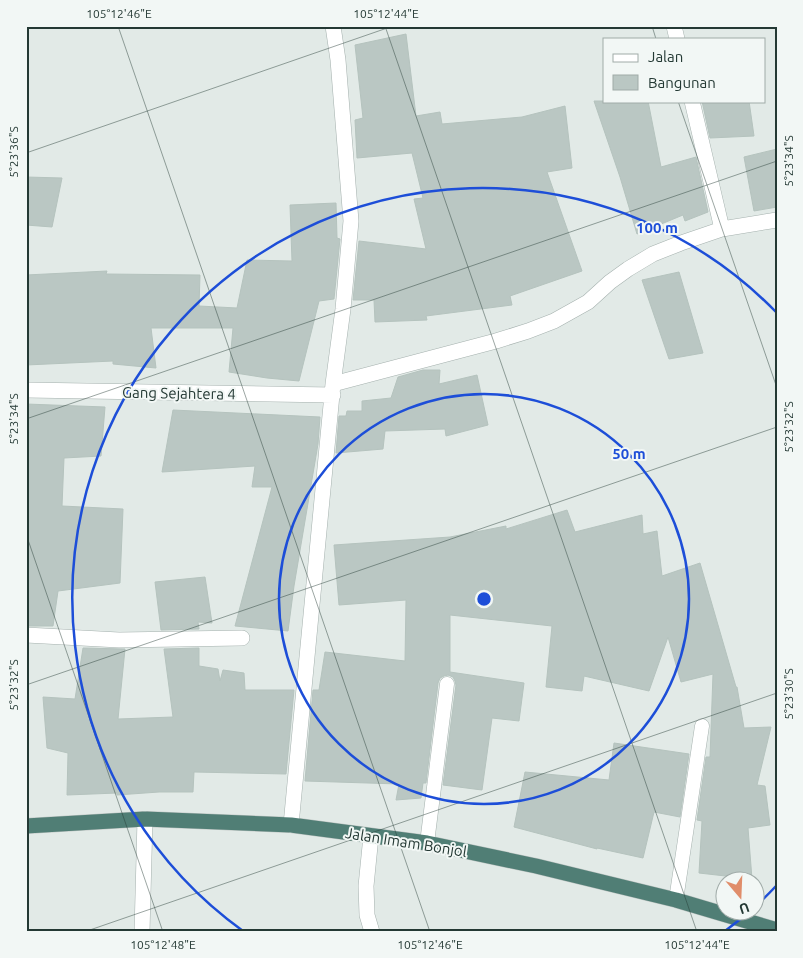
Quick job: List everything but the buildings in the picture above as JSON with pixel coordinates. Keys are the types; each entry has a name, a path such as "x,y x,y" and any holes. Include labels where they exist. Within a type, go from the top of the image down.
{"highway":[{"name":"Jalan Imam Bonjol","path":"26,826 145,819 292,825 427,843 536,866 676,900 777,930"}],"street":[{"path":"292,825 350,221 338,60 333,26"},
{"path":"692,102 722,229"},
{"name":"Gang Sejahtera 4","path":"26,390 333,390 528,331 554,321 588,302 610,282 653,254 722,229 777,220"},
{"path":"26,635 119,640 242,638"},
{"path":"142,932 145,819"},
{"path":"370,836 366,886 367,915 372,932"}],"lane":[{"path":"427,843 446,684"},
{"path":"676,900 702,726"}]}
